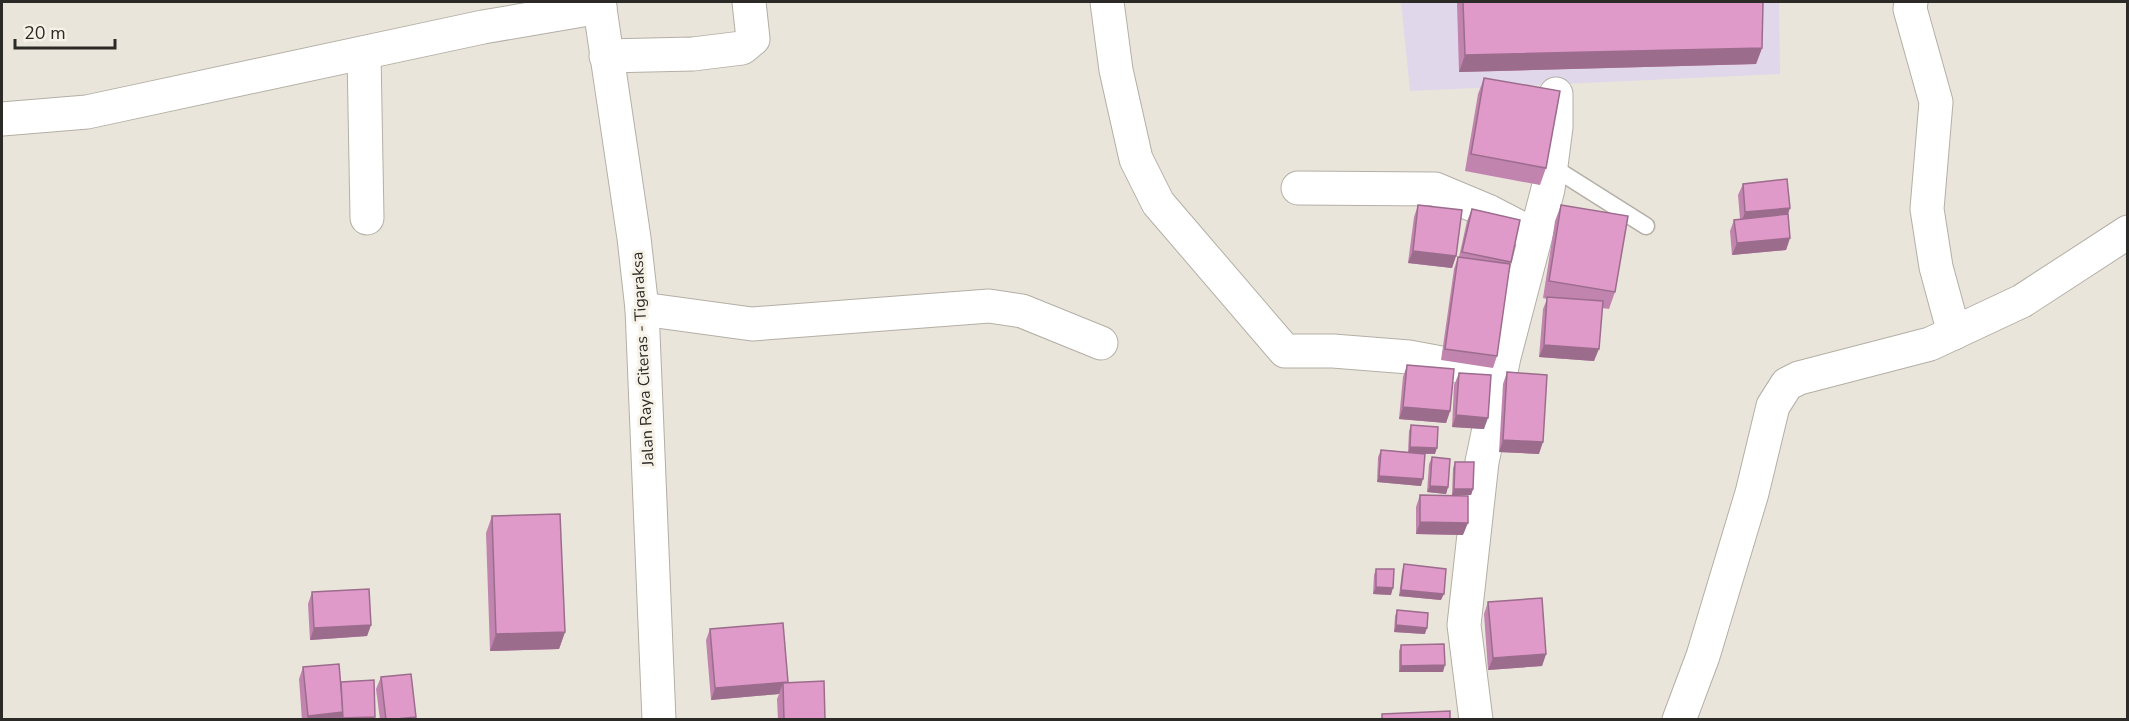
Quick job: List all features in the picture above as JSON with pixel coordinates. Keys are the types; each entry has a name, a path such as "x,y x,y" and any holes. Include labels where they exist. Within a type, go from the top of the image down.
{"street":[{"path":"606,56 693,54 742,48 753,39 749,2"},
{"path":"1107,2 1116,70 1136,159 1158,203 1285,351 1333,351 1409,357 1500,374"},
{"path":"1911,2 1910,9 1936,102 1927,209 1936,267 1954,333"},
{"path":"2,119 87,112 600,4"},
{"name":"Jalan Raya Citeras - Tigaraksa","path":"600,4 642,309 659,720"},
{"path":"364,53 367,218"},
{"path":"1476,720 1464,625 1482,462 1500,374 1534,235 1544,207 1556,127 1556,94"},
{"path":"1298,188 1436,189 1490,212 1534,235"},
{"path":"1679,720 1703,656 1752,493 1773,406 1779,393 1787,384 1799,378 1930,344 2022,300 2127,232"},
{"path":"642,309 752,324 989,306 1022,311 1101,343"}],"lane":[{"path":"1551,166 1646,226"}],"shaded area":[{"path":"1401,2 1779,2 1780,74 1410,91"}],"building":[{"path":"1463,2 1763,2 1762,48 1465,55"},
{"path":"1484,78 1560,91 1546,168 1471,154"},
{"path":"1787,179 1790,208 1745,212 1743,184"},
{"path":"1418,205 1462,210 1456,256 1413,251"},
{"path":"1561,205 1628,216 1615,292 1549,281"},
{"path":"1472,209 1520,220 1511,262 1462,252"},
{"path":"1788,214 1790,238 1737,243 1734,220"},
{"path":"1458,257 1510,264 1497,356 1445,349"},
{"path":"1547,297 1603,301 1599,349 1544,345"},
{"path":"1407,365 1454,369 1450,411 1403,407"},
{"path":"1507,372 1547,375 1543,442 1503,440"},
{"path":"1459,373 1491,375 1488,418 1456,415"},
{"path":"1411,425 1438,427 1437,448 1410,447"},
{"path":"1381,450 1425,454 1423,479 1379,476"},
{"path":"1432,457 1450,459 1448,487 1430,486"},
{"path":"1455,462 1474,462 1473,489 1454,489"},
{"path":"1420,495 1468,496 1468,523 1420,522"},
{"path":"560,514 565,632 496,634 492,516"},
{"path":"1404,564 1446,569 1444,594 1401,590"},
{"path":"1376,569 1394,569 1393,588 1376,587"},
{"path":"369,589 371,625 314,628 312,592"},
{"path":"1542,598 1546,654 1493,658 1488,602"},
{"path":"1397,610 1428,613 1427,628 1396,625"},
{"path":"783,623 788,682 715,688 710,629"},
{"path":"1444,644 1445,665 1401,666 1401,645"},
{"path":"339,664 343,712 308,716 303,667"},
{"path":"411,674 416,717 386,720 381,677"},
{"path":"374,680 375,717 343,718 341,682"},
{"path":"824,681 825,720 784,720 783,683"},
{"path":"1450,711 1450,720 1382,720 1382,714"}]}
